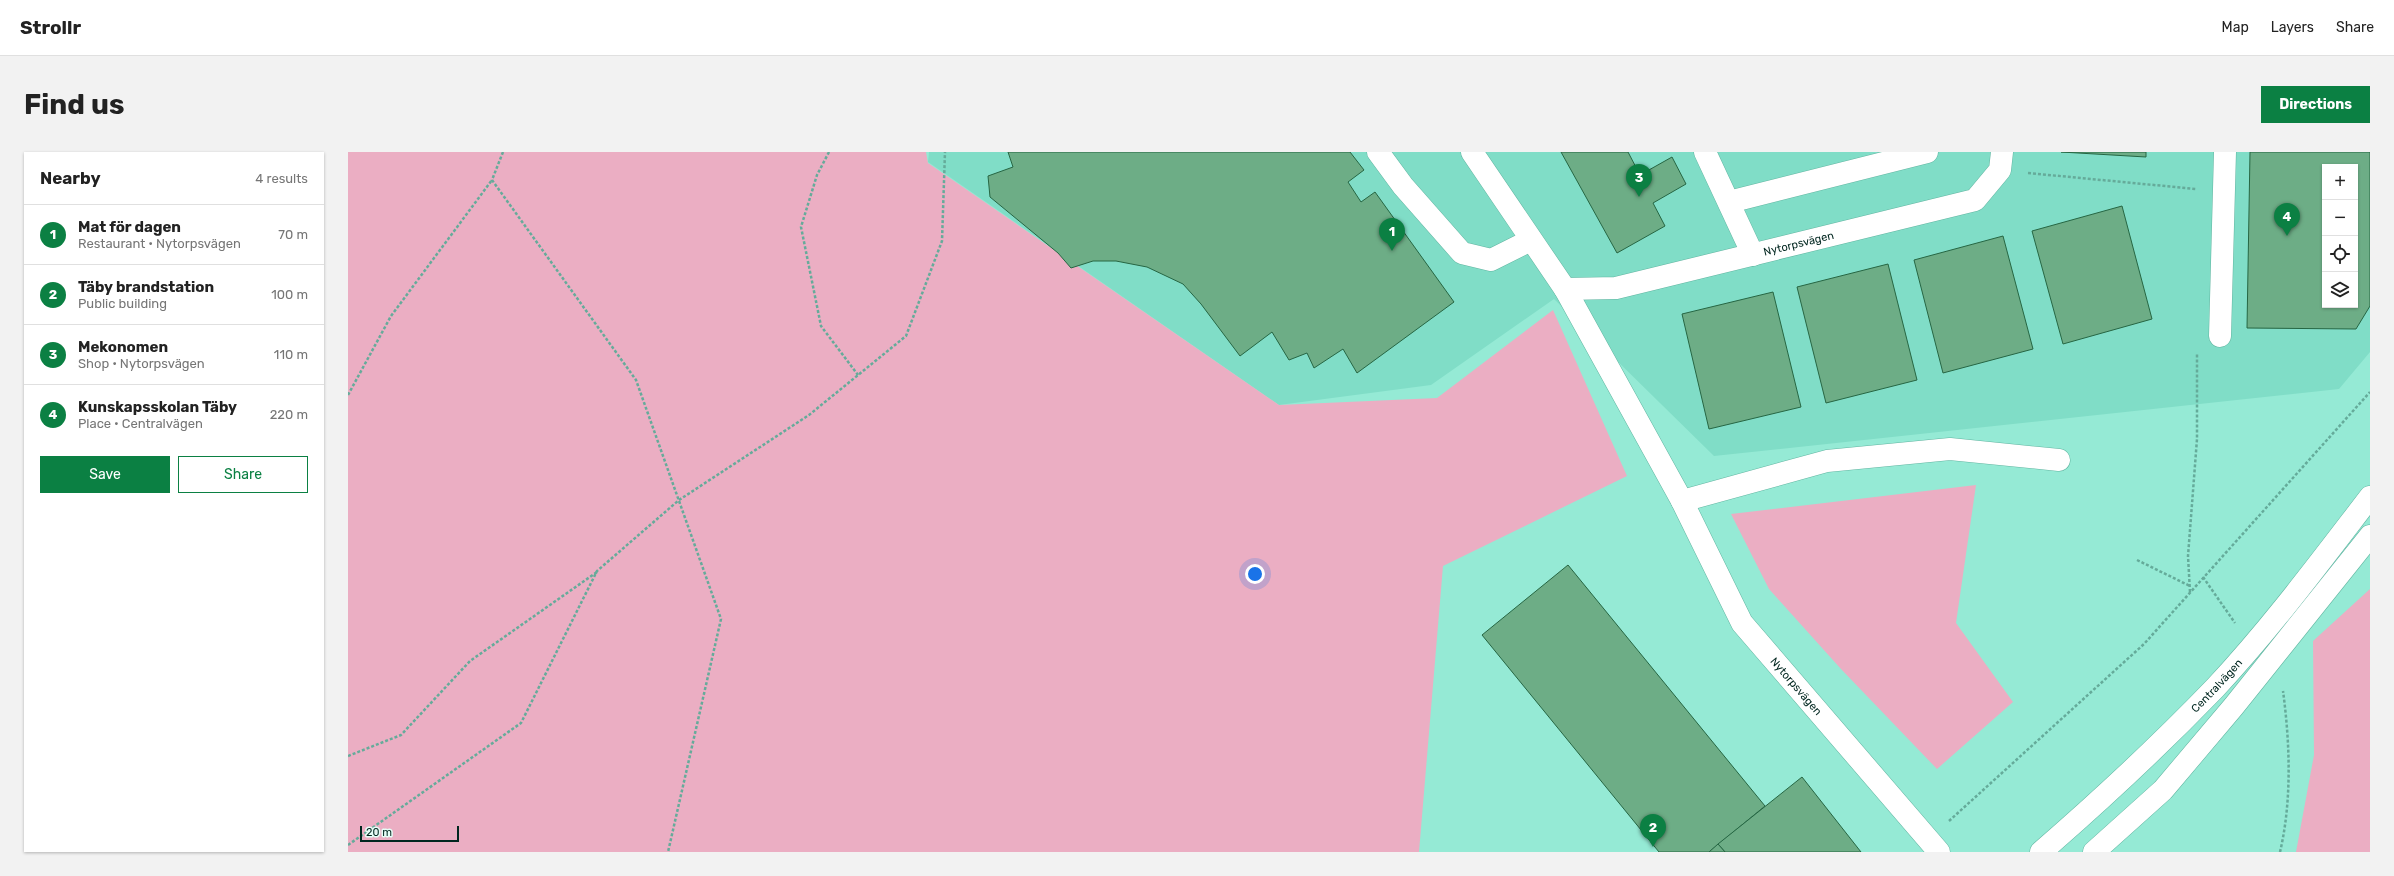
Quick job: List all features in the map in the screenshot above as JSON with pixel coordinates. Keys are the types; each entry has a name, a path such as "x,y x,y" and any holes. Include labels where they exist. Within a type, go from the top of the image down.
{"street":[{"path":"1378,152 1403,186 1462,253 1491,260 1531,240"},
{"name":"Nytorpsvägen","path":"1472,152 1565,288 1682,501 1742,623 1934,846"},
{"path":"1705,152 1753,255"},
{"path":"1729,202 1927,152"},
{"path":"2220,336 2225,152"},
{"name":"Nytorpsvägen","path":"1565,288 1616,288 1975,200 2001,161"},
{"path":"1682,501 1827,461 1950,449 2059,460"},
{"name":"Centralvägen","path":"2041,852 2137,764 2215,688 2292,599 2370,497"},
{"path":"2094,852 2163,790 2234,706 2370,536"}],"path":[{"path":"348,395 391,316 492,180 503,152"},
{"path":"829,152 817,175 801,227 821,326 858,375"},
{"path":"348,756 402,735 470,661 597,571 679,500 809,415 906,336 942,241 945,152"},
{"path":"2001,161 2198,189"},
{"path":"492,180 636,380 721,619 668,852"},
{"path":"2198,197 2199,181"},
{"path":"2190,592 2188,556 2197,439 2197,353"},
{"path":"1934,846 2144,644 2370,392"},
{"path":"2137,560 2190,586"},
{"path":"348,845 521,723 597,571"},
{"path":"2203,578 2236,624"},
{"path":"2280,852 2287,820 2287,718 2283,688"}],"shaded area":[{"path":"348,152 926,152 928,163 1279,405 1437,398 1553,310 1627,476 1443,566 1419,852 348,852"},
{"path":"929,152 2370,152 2370,352 2339,389 1714,456 1554,299 1431,385 1279,405 928,162"},
{"path":"1976,485 1956,623 2013,702 1937,769 1841,669 1769,589 1731,514"},
{"path":"2370,589 2370,852 2296,852 2314,755 2313,641"}],"building":[{"path":"1008,152 1350,152 1364,170 1348,182 1361,202 1375,192 1454,302 1357,373 1343,349 1314,368 1307,353 1289,360 1272,332 1240,356 1201,304 1183,284 1147,267 1116,261 1093,261 1071,268 1058,253 990,197 988,176 1013,167"},
{"path":"1561,152 1628,152 1640,175 1672,157 1686,184 1653,203 1665,226 1617,253"},
{"path":"2061,152 2146,152 2146,157"},
{"path":"2250,152 2370,152 2370,306 2356,329 2247,328"},
{"path":"2122,206 2152,319 2063,344 2032,231"},
{"path":"2003,236 2033,349 1943,373 1914,260"},
{"path":"1888,264 1917,380 1826,403 1797,287"},
{"path":"1773,292 1801,407 1709,429 1682,314"},
{"path":"1568,565 1765,806 1709,852 1659,852 1482,635"},
{"path":"1802,777 1861,852 1725,852 1718,844"},
{"path":"1718,844 1725,852 1709,852"}],"place":[{"name":"Mekonomen","path":"1639,197"},
{"name":"Kunskapsskolan Täby","path":"2287,236"},
{"name":"Mat för dagen","path":"1392,251"},
{"name":"Täby brandstation","path":"1653,847"}]}
